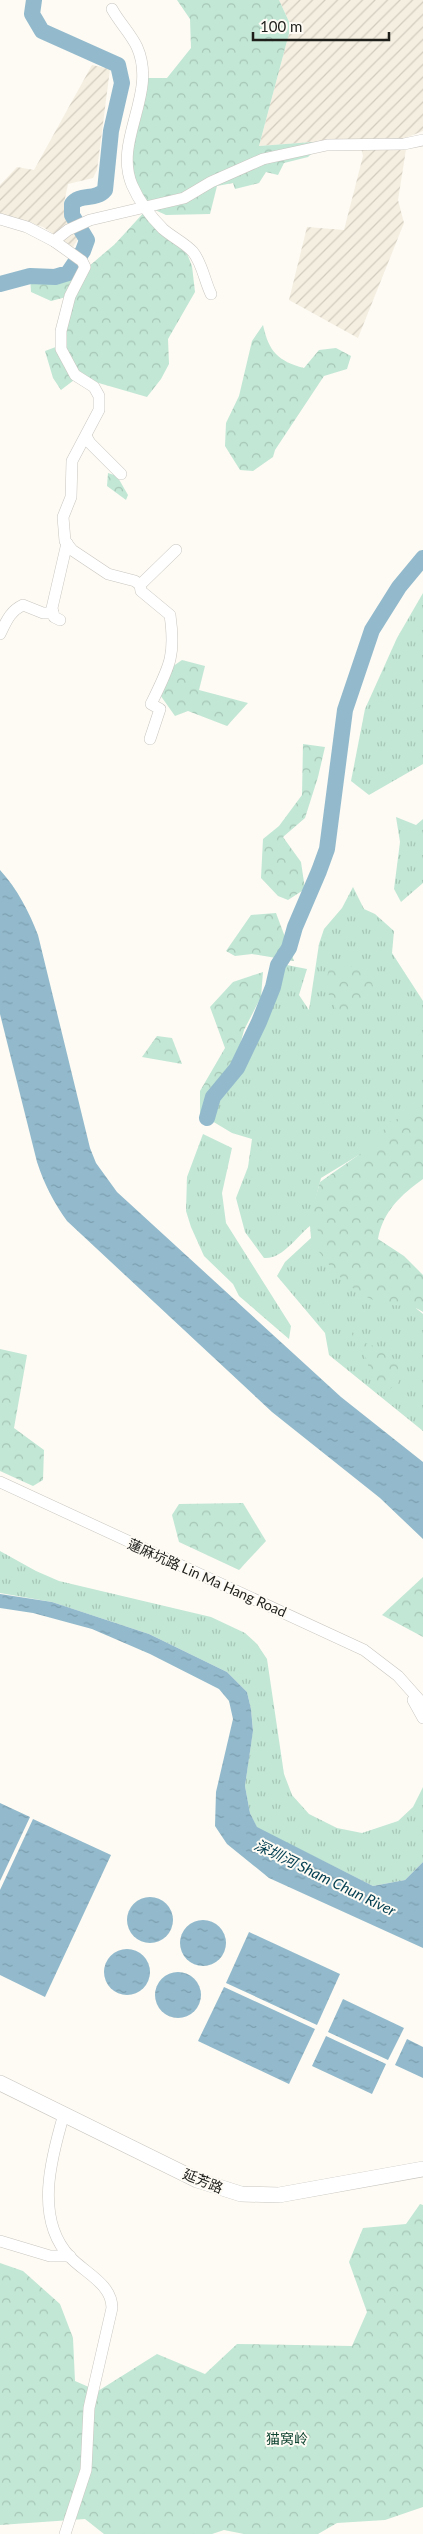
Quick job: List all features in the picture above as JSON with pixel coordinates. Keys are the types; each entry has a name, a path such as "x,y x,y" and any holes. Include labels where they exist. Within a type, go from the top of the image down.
{"main road":[{"name":"延芳路","path":"0,2083 197,2180 241,2194 280,2195 423,2169"}],"street":[{"path":"112,9 137,48 143,78 141,102 132,129 127,163 132,184 144,205 162,228 193,252 211,294"},
{"path":"54,241 72,228 98,218 144,205 184,198 212,182 263,159 327,145 404,144 423,140"},
{"path":"0,219 27,227 54,241 84,262 84,267 70,296 61,331 61,349 75,375 94,387 99,396 99,410 72,461 71,497 64,517 63,527 67,543 72,550 108,574 132,579 140,585 141,591 170,615 173,636 170,665 151,704 160,709 150,739"},
{"path":"86,436 90,443 121,474"},
{"path":"0,634 9,616 16,608 23,605 56,617 52,608 67,543"},
{"path":"140,585 176,550"},
{"name":"蓮麻坑路 Lin Ma Hang Road","path":"0,1482 364,1650 389,1668 423,1704"},
{"name":"蓮麻坑路 Lin Ma Hang Road","path":"406,1685 423,1718"},
{"path":"64,2114 53,2152 49,2195 56,2236 70,2256 106,2288 112,2299 112,2308 89,2408 86,2470 65,2534"},
{"path":"0,2241 50,2256 70,2256"}],"shaded area":[{"path":"279,0 423,0 423,131 408,137 398,200 404,223 358,338 289,300 307,227 344,230 363,156 359,139 259,146 291,26"},
{"path":"92,65 110,69 97,170 93,178 68,184 64,203 85,228 73,247 43,227 0,214 0,185 17,167 34,170"}],"green space":[{"path":"177,0 279,0 291,26 259,146 326,141 308,157 284,163 278,175 266,172 259,183 235,189 233,183 217,186 210,214 166,215 144,205 127,158 143,78 167,78 191,48 190,19"},
{"path":"147,209 184,246 192,266 195,292 168,339 169,364 161,379 147,397 78,377 61,390 53,378 45,351 61,345 70,296 51,301 31,292 30,276 49,277 60,275 70,269 75,263 88,267 115,244"},
{"path":"263,325 268,342 276,354 295,365 304,368 319,350 336,348 351,356 347,369 324,376 275,450 273,457 253,471 240,470 225,446 226,423 239,396 252,341"},
{"path":"108,473 117,476 128,495 126,500 107,486"},
{"path":"423,593 423,764 369,795 351,781 365,709 397,638"},
{"path":"182,660 205,666 199,690 248,703 227,726 188,711 175,716 158,692 159,676"},
{"path":"303,744 325,747 305,818 283,837 301,862 305,889 288,900 278,896 261,878 263,839 279,826 302,795"},
{"path":"396,817 416,825 423,819 423,883 401,902 394,889 400,842"},
{"path":"353,887 364,909 375,914 394,931 392,953 423,1001 423,1116 321,1178 315,1201 412,1305 423,1314 423,1431 329,1355 325,1333 277,1276 285,1262 311,1238 310,1226 283,1251 271,1258 264,1258 245,1232 236,1198 248,1167 252,1139 232,1133 207,1118 213,1097 237,1068 271,992 272,962 307,969 299,995 309,1010 319,944 324,929 342,908"},
{"path":"276,913 294,961 252,954 235,956 226,951 251,915"},
{"path":"329,964 369,968 375,996 339,1015 326,989"},
{"path":"263,972 261,997 244,1030 237,1057 200,1116 200,1091 225,1048 210,1007 233,982"},
{"path":"157,1036 172,1038 182,1064 142,1057"},
{"path":"418,1112 423,1113 423,1179 394,1204 384,1220 378,1239 404,1256 423,1275 423,1312 413,1307 375,1301 364,1296 346,1282 329,1265 315,1246 320,1236 311,1213 320,1182 377,1142 388,1122"},
{"path":"203,1134 232,1148 222,1193 226,1223 291,1326 289,1339 239,1296 233,1284 204,1256 191,1227 186,1211 187,1177"},
{"path":"346,1324 360,1341 387,1351 404,1371 398,1383 384,1393 371,1376 366,1358 344,1328"},
{"path":"0,1349 27,1355 14,1428 44,1450 43,1480 33,1486 0,1471"},
{"path":"243,1503 266,1541 239,1570 179,1542 172,1515 179,1504"},
{"path":"0,1551 36,1571 59,1581 211,1617 245,1633 257,1644 267,1659 284,1774 292,1795 309,1814 337,1828 362,1833 398,1821 413,1807 423,1787 423,1862 405,1880 373,1886 257,1828 250,1813 245,1786 253,1730 247,1692 227,1672 149,1634 52,1602 0,1593"},
{"path":"423,1577 423,1637 382,1615"},
{"name":"猫窝岭","path":"420,2204 423,2205 423,2507 385,2520 337,2523 318,2534 244,2534 224,2530 212,2534 104,2534 85,2519 0,2525 0,2263 23,2271 60,2304 73,2338 75,2381 98,2391 157,2354 205,2374 237,2344 352,2346 367,2312 349,2262 363,2228 406,2224"}],"water":[{"path":"0,870 22,901 38,935 90,1148 96,1163 117,1192 341,1397 423,1462 423,1539 380,1498 272,1412 67,1221 58,1207 46,1186 37,1162 0,1014"},
{"name":"深圳河 Sham Chun River","path":"0,1594 52,1602 149,1634 227,1672 247,1692 251,1709 253,1731 245,1786 250,1813 257,1827 373,1886 405,1880 423,1862 423,1948 269,1878 227,1844 215,1826 216,1792 233,1719 229,1701 219,1689 150,1654 92,1629 33,1613 0,1608"},
{"path":"0,1803 30,1817 0,1881"},
{"path":"33,1819 111,1855 45,1997 0,1975 0,1890"},
{"path":"146,1897 154,1897 163,1901 169,1907 173,1920 169,1933 163,1939 154,1943 146,1943 137,1939 131,1933 127,1924 127,1916 131,1907 137,1901"},
{"path":"199,1920 207,1920 216,1924 222,1930 226,1943 222,1956 216,1962 207,1966 199,1966 190,1962 184,1956 180,1947 180,1939 184,1930 190,1924"},
{"path":"249,1932 340,1974 317,2025 226,1983"},
{"path":"123,1949 131,1949 140,1953 146,1959 150,1972 146,1985 140,1991 131,1995 123,1995 114,1991 108,1985 104,1976 104,1968 108,1959 114,1953"},
{"path":"174,1972 182,1972 191,1976 197,1982 201,1995 197,2008 191,2014 182,2018 174,2018 165,2014 159,2008 155,1999 155,1991 159,1982 165,1976"},
{"path":"224,1987 315,2029 289,2084 198,2041"},
{"path":"343,1999 404,2028 388,2060 328,2032"},
{"path":"326,2036 386,2064 372,2094 312,2066"},
{"path":"407,2039 423,2047 423,2078 395,2065"}],"waterway":[{"path":"0,284 30,276 55,277 68,273 83,251 87,240 72,215 72,204 79,199 97,195 105,190 111,131 122,83 118,65 42,31 32,14 34,0"},
{"path":"207,1118 213,1097 237,1068 259,1022 273,987 278,965 289,948 295,927 327,849 345,710 372,630 399,587 423,558"}]}
